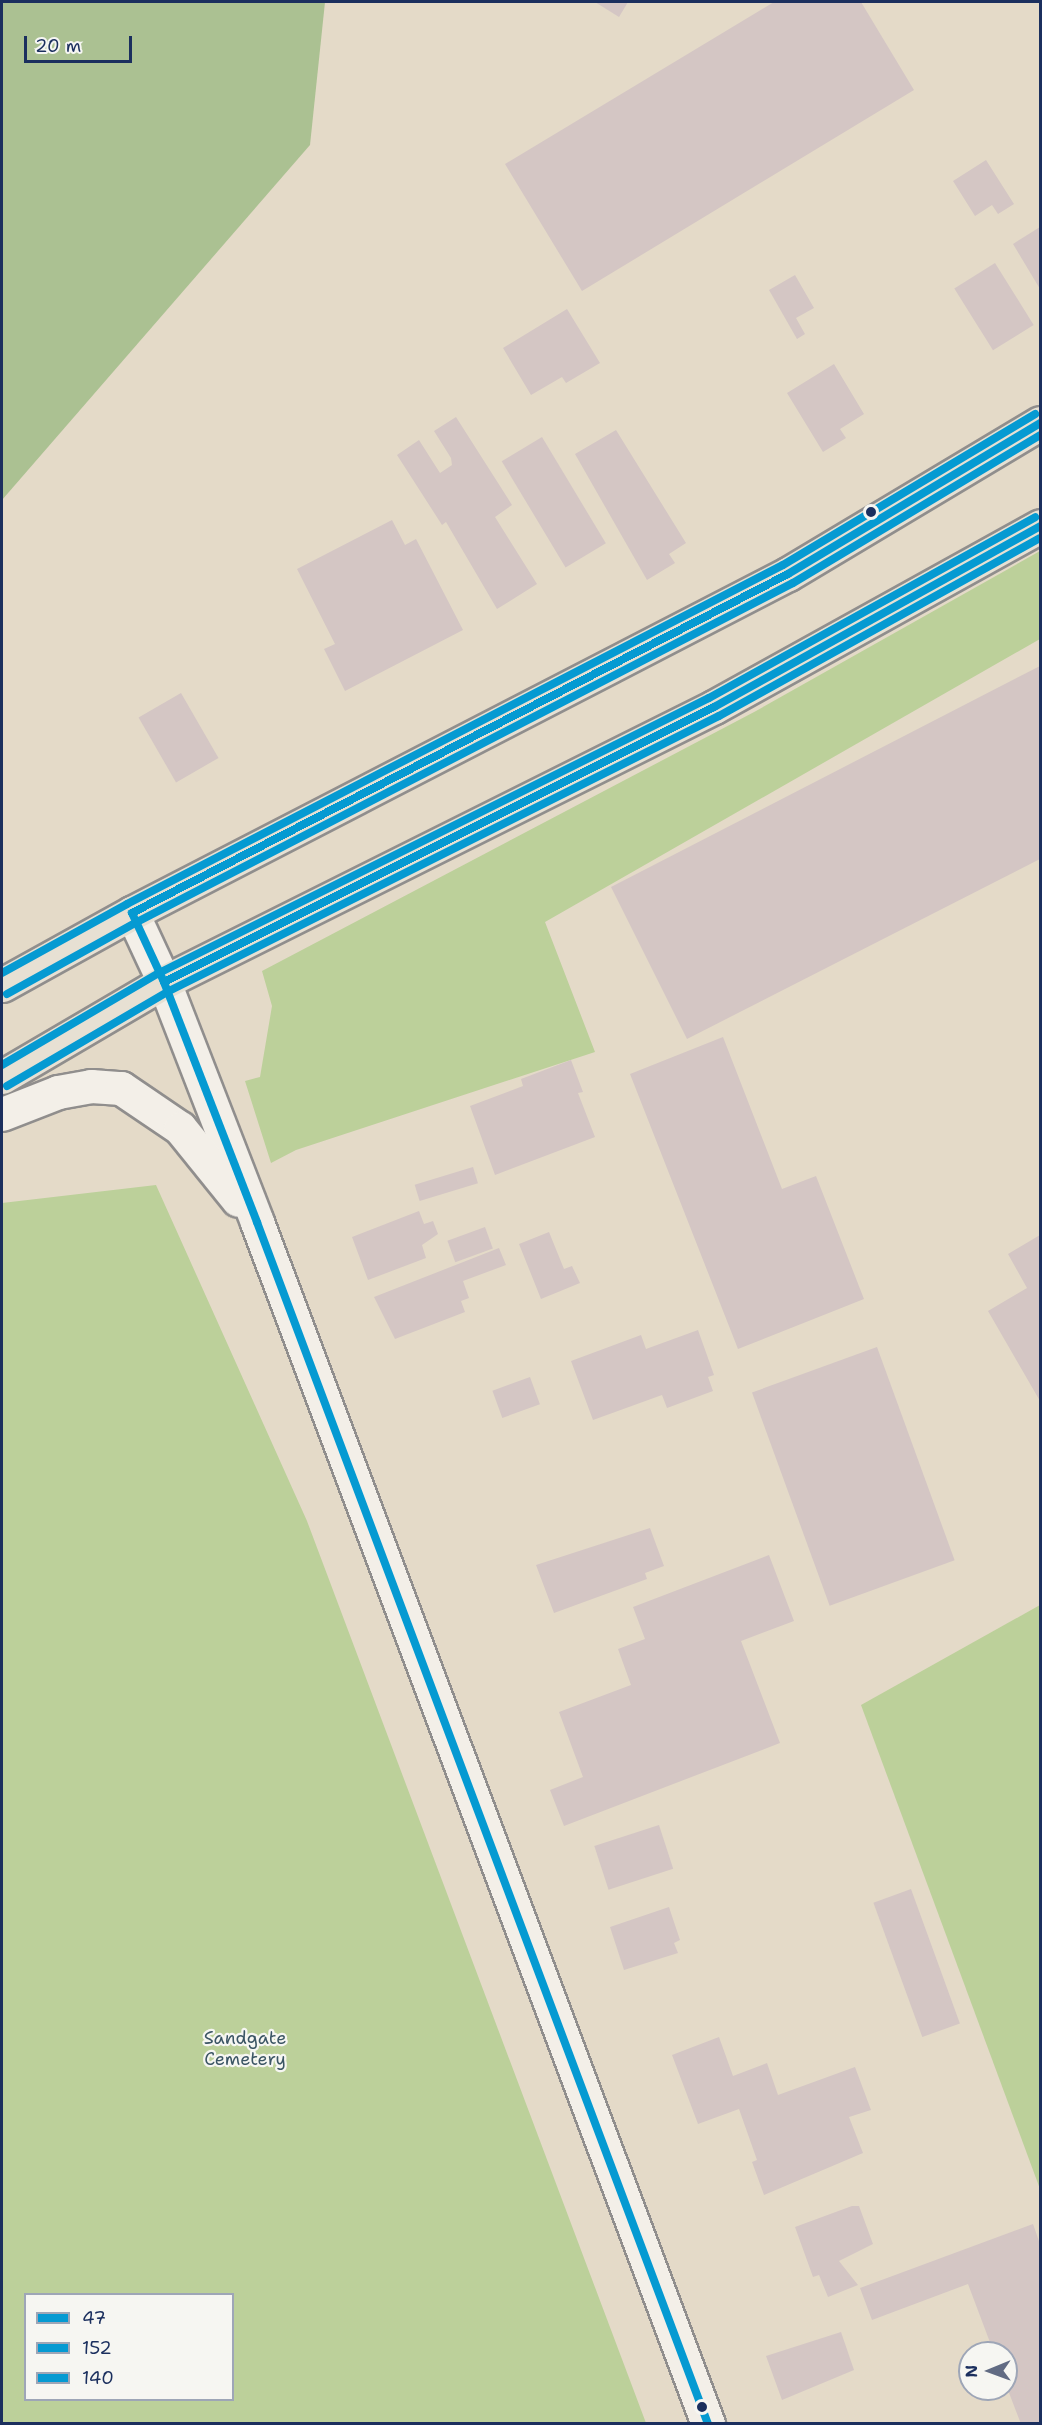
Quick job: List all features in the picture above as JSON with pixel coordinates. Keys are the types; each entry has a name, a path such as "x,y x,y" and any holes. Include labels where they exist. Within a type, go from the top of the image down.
{"highway":[{"path":"2,985 132,913 788,574 1041,423"},
{"path":"2,1077 164,982 714,707 1041,526"}],"main road":[{"path":"132,913 164,982 257,1222 708,2424"},
{"path":"2,1114 58,1092 91,1086 120,1088 180,1128 257,1222"}],"green space":[{"path":"2,2 325,2 310,145 2,500"},
{"path":"1040,551 1040,639 545,922 595,1052 296,1150 271,1163 245,1081 260,1077 272,1006 262,971 756,711"},
{"name":"Sandgate Cemetery","path":"156,1185 307,1521 646,2423 2,2423 2,1203"},
{"path":"1040,1605 1040,2189 861,1705"}],"building":[{"path":"595,2 628,2 619,17"},
{"path":"774,2 861,2 914,90 582,291 505,164"},
{"path":"986,160 1014,204 998,214 992,205 975,216 953,181"},
{"path":"1040,227 1040,289 1013,244"},
{"path":"995,263 1034,325 993,350 954,288"},
{"path":"795,275 814,308 796,318 805,334 797,339 769,290"},
{"path":"567,309 600,363 566,383 562,377 531,395 503,348"},
{"path":"834,364 864,414 840,429 846,438 823,452 787,393"},
{"path":"456,417 512,505 495,517 537,584 497,609 446,522 442,525 397,455 419,440 440,473 452,465 451,458 434,431"},
{"path":"616,430 686,543 669,554 675,563 647,580 575,454"},
{"path":"542,437 606,543 566,567 502,461"},
{"path":"392,520 405,545 416,539 463,630 345,691 324,649 335,644 297,569"},
{"path":"1040,666 1040,859 687,1039 611,887"},
{"path":"181,693 218,758 176,782 139,718"},
{"path":"723,1037 782,1189 816,1176 864,1299 738,1349 630,1074"},
{"path":"571,1060 583,1092 578,1093 595,1137 495,1175 470,1106 523,1086 521,1079"},
{"path":"473,1167 478,1183 420,1201 415,1185"},
{"path":"419,1211 424,1224 433,1221 438,1234 422,1245 426,1258 368,1280 352,1237"},
{"path":"485,1227 493,1249 455,1262 447,1241"},
{"path":"549,1232 564,1269 572,1266 580,1283 541,1299 519,1244"},
{"path":"1040,1235 1040,1401 988,1311 1027,1288 1008,1254"},
{"path":"499,1248 506,1265 463,1281 469,1298 461,1301 465,1312 395,1339 374,1297"},
{"path":"698,1330 714,1375 708,1377 713,1391 667,1408 662,1395 593,1420 571,1361 641,1335 646,1349"},
{"path":"877,1347 955,1560 830,1606 752,1392"},
{"path":"530,1377 540,1404 502,1418 492,1391"},
{"path":"650,1528 664,1566 645,1573 647,1579 554,1613 536,1565"},
{"path":"769,1555 794,1621 741,1641 780,1743 564,1826 550,1790 583,1777 559,1712 631,1685 618,1649 645,1639 633,1607"},
{"path":"659,1825 673,1869 609,1890 594,1846"},
{"path":"911,1889 960,2023 922,2037 873,1903"},
{"path":"669,1907 680,1940 674,1943 678,1953 624,1970 610,1927"},
{"path":"719,2037 733,2076 767,2063 778,2095 855,2067 871,2110 849,2117 863,2153 764,2195 752,2162 757,2160 739,2109 698,2124 672,2055"},
{"path":"852,2206 859,2206 873,2244 839,2261 858,2285 828,2297 819,2275 813,2277 795,2227"},
{"path":"1033,2224 1040,2244 1040,2424 1021,2424 1012,2401 1018,2401 1018,2341 989,2341 968,2284 872,2320 860,2288"},
{"path":"841,2332 854,2370 782,2400 766,2356"}],"transit line":[{"name":"140","path":"2,973 127,904 783,565 1035,414"},
{"name":"47","path":"708,2424 257,1222 164,982 132,913 788,574 1040,423"},
{"name":"152","path":"7,994 137,922 793,583 1040,435"},
{"name":"140","path":"2,1065 159,973 709,698 1035,517"},
{"name":"47","path":"164,982 714,707 1040,526"},
{"name":"152","path":"7,1086 169,991 719,716 1040,538"}]}
